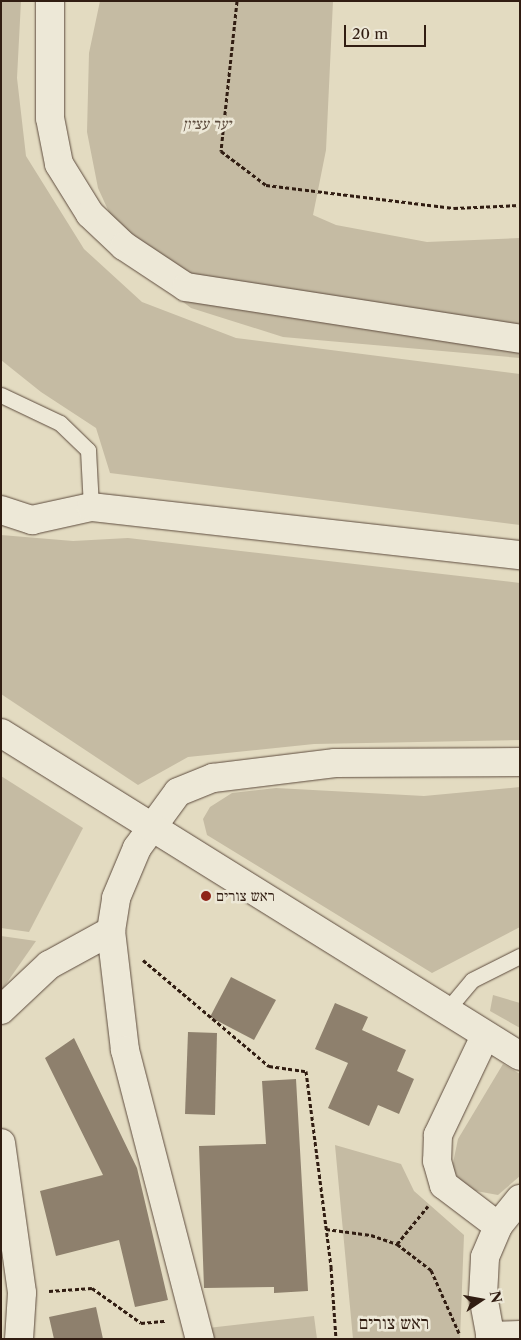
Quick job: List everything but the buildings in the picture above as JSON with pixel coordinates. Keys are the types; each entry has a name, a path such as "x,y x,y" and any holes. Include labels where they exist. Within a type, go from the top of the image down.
{"street":[{"path":"50,1 50,118 59,164 90,214 124,246 186,288 520,339"},
{"path":"1,510 32,520 91,507 520,555"},
{"path":"1,733 150,828 520,1056"},
{"path":"198,1329 125,1050 111,931 116,898 150,828 178,792 214,778 335,763 520,762"},
{"path":"2,1011 49,965 111,931"},
{"path":"486,1036 438,1135 437,1161 444,1186 498,1226"},
{"path":"1,1143 22,1293 18,1339"},
{"path":"520,1199 498,1226 485,1257 483,1296 490,1337 520,1335"}],"lane":[{"path":"1,395 60,423 88,450 91,507"},
{"path":"446,1011 472,980 520,956"}],"path":[{"path":"237,1 220,151 266,185 454,208 520,205"},
{"path":"111,931 269,1066 306,1071 326,1229 336,1339"},
{"path":"397,1244 444,1186"},
{"path":"326,1229 371,1235 397,1244 430,1270 461,1339"},
{"path":"22,1293 92,1288 141,1323 198,1329"}],"green space":[{"path":"1,1 21,1 17,78 26,156 84,249 142,302 236,338 520,374 520,525 110,473 96,428 41,392 1,360"},
{"name":"יער עציון","path":"100,1 333,1 326,150 313,215 336,225 427,242 520,238 520,358 283,337 191,308 149,276 119,234 98,188 87,132 89,53"},
{"path":"1,535 73,541 128,538 520,583 520,740 314,744 188,757 138,785 1,694"},
{"path":"1,776 83,828 29,932 1,928"},
{"path":"520,787 520,927 432,973 207,835 203,819 210,807 232,793 276,788 424,796"},
{"path":"1,936 36,941 1,991"},
{"path":"493,995 520,1003 520,1028 490,1011"},
{"path":"503,1064 520,1074 520,1176 498,1195 465,1189 452,1168 458,1139"},
{"path":"335,1145 401,1164 414,1191 464,1235 460,1339 353,1339"},
{"path":"314,1316 317,1339 211,1339 208,1328"}],"place":[{"name":"ראש צורים","path":"206,896"}],"district":[{"name":"ראש צורים","path":"394,1323"}]}
